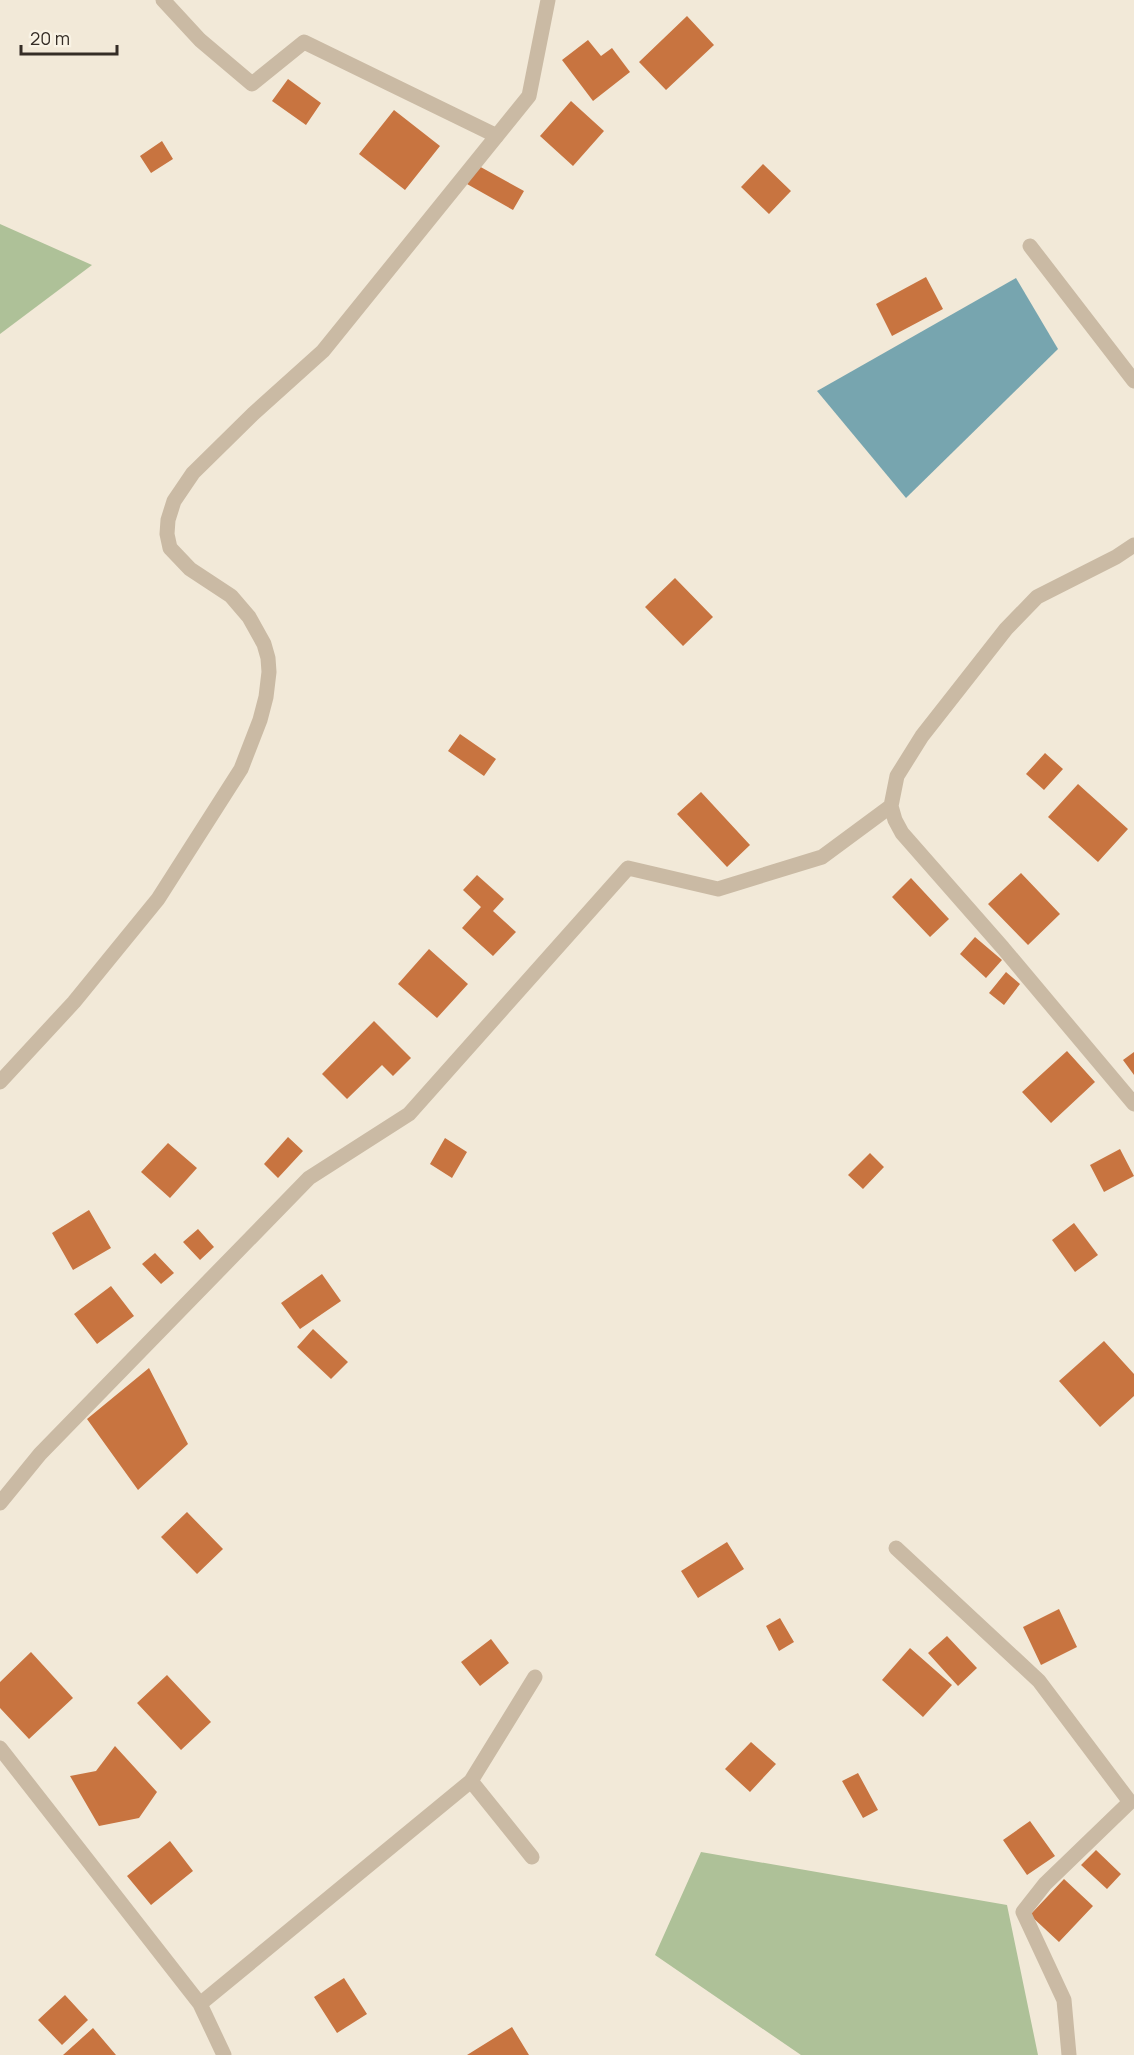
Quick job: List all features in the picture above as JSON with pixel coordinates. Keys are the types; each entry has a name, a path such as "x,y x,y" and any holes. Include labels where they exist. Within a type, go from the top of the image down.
{"street":[{"path":"163,0 200,40 252,84 304,42 497,136"},
{"path":"0,1082 74,1002 158,899 241,769 267,697 268,658 264,644 249,617 231,596 190,569 170,548 167,534 168,520 174,501 193,473 253,414 323,351 529,96 548,0"},
{"path":"1030,246 1134,381"},
{"path":"1134,545 1116,558 1045,592 1029,603 922,736 897,776 891,806 902,833 1003,948 1134,1104"},
{"path":"0,1503 40,1454 309,1178 409,1114 628,868 718,889 822,857 891,806"},
{"path":"896,1548 1039,1681 1130,1802 1045,1884 1023,1912 1064,2000 1069,2055"},
{"path":"200,2004 471,1780 535,1677"},
{"path":"0,1748 200,2004 224,2055"},
{"path":"471,1780 532,1857"}],"green space":[{"path":"0,224 92,265 0,334"},
{"path":"701,1852 1007,1905 1038,2055 801,2055 655,1955"}],"water":[{"path":"1016,278 1058,349 906,498 817,391"}],"building":[{"path":"687,16 714,45 666,90 639,62"},
{"path":"588,40 601,56 612,48 630,72 593,101 562,60"},
{"path":"288,79 321,103 306,125 272,101"},
{"path":"571,101 604,131 573,166 540,136"},
{"path":"394,110 440,146 405,190 359,154"},
{"path":"162,141 173,159 151,173 140,156"},
{"path":"763,164 791,191 769,214 741,187"},
{"path":"477,165 524,191 513,210 467,184"},
{"path":"926,277 943,309 892,336 876,304"},
{"path":"675,578 713,617 683,646 645,607"},
{"path":"460,734 496,759 484,776 448,751"},
{"path":"1045,753 1063,769 1044,790 1026,774"},
{"path":"1078,784 1128,829 1098,862 1048,817"},
{"path":"701,792 750,845 727,867 677,814"},
{"path":"1021,873 1060,914 1028,945 988,904"},
{"path":"477,875 504,899 493,911 516,932 493,956 462,928 481,907 463,890"},
{"path":"911,878 949,919 930,937 892,897"},
{"path":"975,937 1002,960 986,978 960,954"},
{"path":"429,949 468,984 437,1018 398,984"},
{"path":"1006,972 1020,984 1004,1005 989,993"},
{"path":"374,1021 411,1058 393,1076 382,1065 347,1099 322,1074"},
{"path":"1067,1051 1095,1082 1051,1123 1022,1092"},
{"path":"1134,1052 1134,1075 1123,1060"},
{"path":"288,1137 303,1151 278,1178 264,1164"},
{"path":"445,1138 467,1152 452,1178 430,1164"},
{"path":"168,1143 197,1168 170,1198 141,1172"},
{"path":"1120,1149 1134,1176 1104,1192 1090,1165"},
{"path":"870,1153 884,1167 863,1189 848,1175"},
{"path":"89,1210 111,1248 73,1270 52,1233"},
{"path":"1074,1223 1098,1255 1075,1272 1052,1240"},
{"path":"198,1229 214,1247 200,1260 183,1242"},
{"path":"155,1253 174,1273 161,1284 142,1264"},
{"path":"322,1274 341,1301 300,1329 281,1303"},
{"path":"111,1286 134,1316 97,1344 74,1314"},
{"path":"313,1329 348,1362 331,1379 297,1347"},
{"path":"1104,1341 1134,1374 1134,1396 1100,1427 1059,1381"},
{"path":"149,1368 188,1444 138,1490 87,1419"},
{"path":"187,1512 223,1549 197,1574 161,1537"},
{"path":"727,1542 744,1569 698,1598 681,1571"},
{"path":"1059,1609 1077,1647 1041,1665 1023,1627"},
{"path":"780,1618 794,1642 779,1651 766,1626"},
{"path":"947,1636 977,1668 958,1686 928,1653"},
{"path":"491,1639 509,1663 480,1686 461,1662"},
{"path":"910,1648 952,1685 923,1717 882,1680"},
{"path":"31,1652 73,1698 29,1739 0,1708 0,1682"},
{"path":"167,1675 211,1722 181,1750 137,1703"},
{"path":"751,1742 776,1764 750,1792 725,1769"},
{"path":"115,1746 157,1792 139,1818 99,1826 70,1776 96,1771"},
{"path":"858,1773 878,1810 863,1818 842,1781"},
{"path":"1030,1821 1055,1856 1027,1875 1003,1840"},
{"path":"170,1841 193,1871 151,1905 127,1876"},
{"path":"1096,1850 1121,1874 1107,1889 1081,1865"},
{"path":"1064,1879 1093,1906 1059,1942 1030,1915"},
{"path":"344,1978 367,2014 337,2033 314,1997"},
{"path":"65,1995 88,2020 62,2045 38,2020"},
{"path":"512,2027 529,2055 467,2055"},
{"path":"93,2028 116,2055 63,2055"}]}
